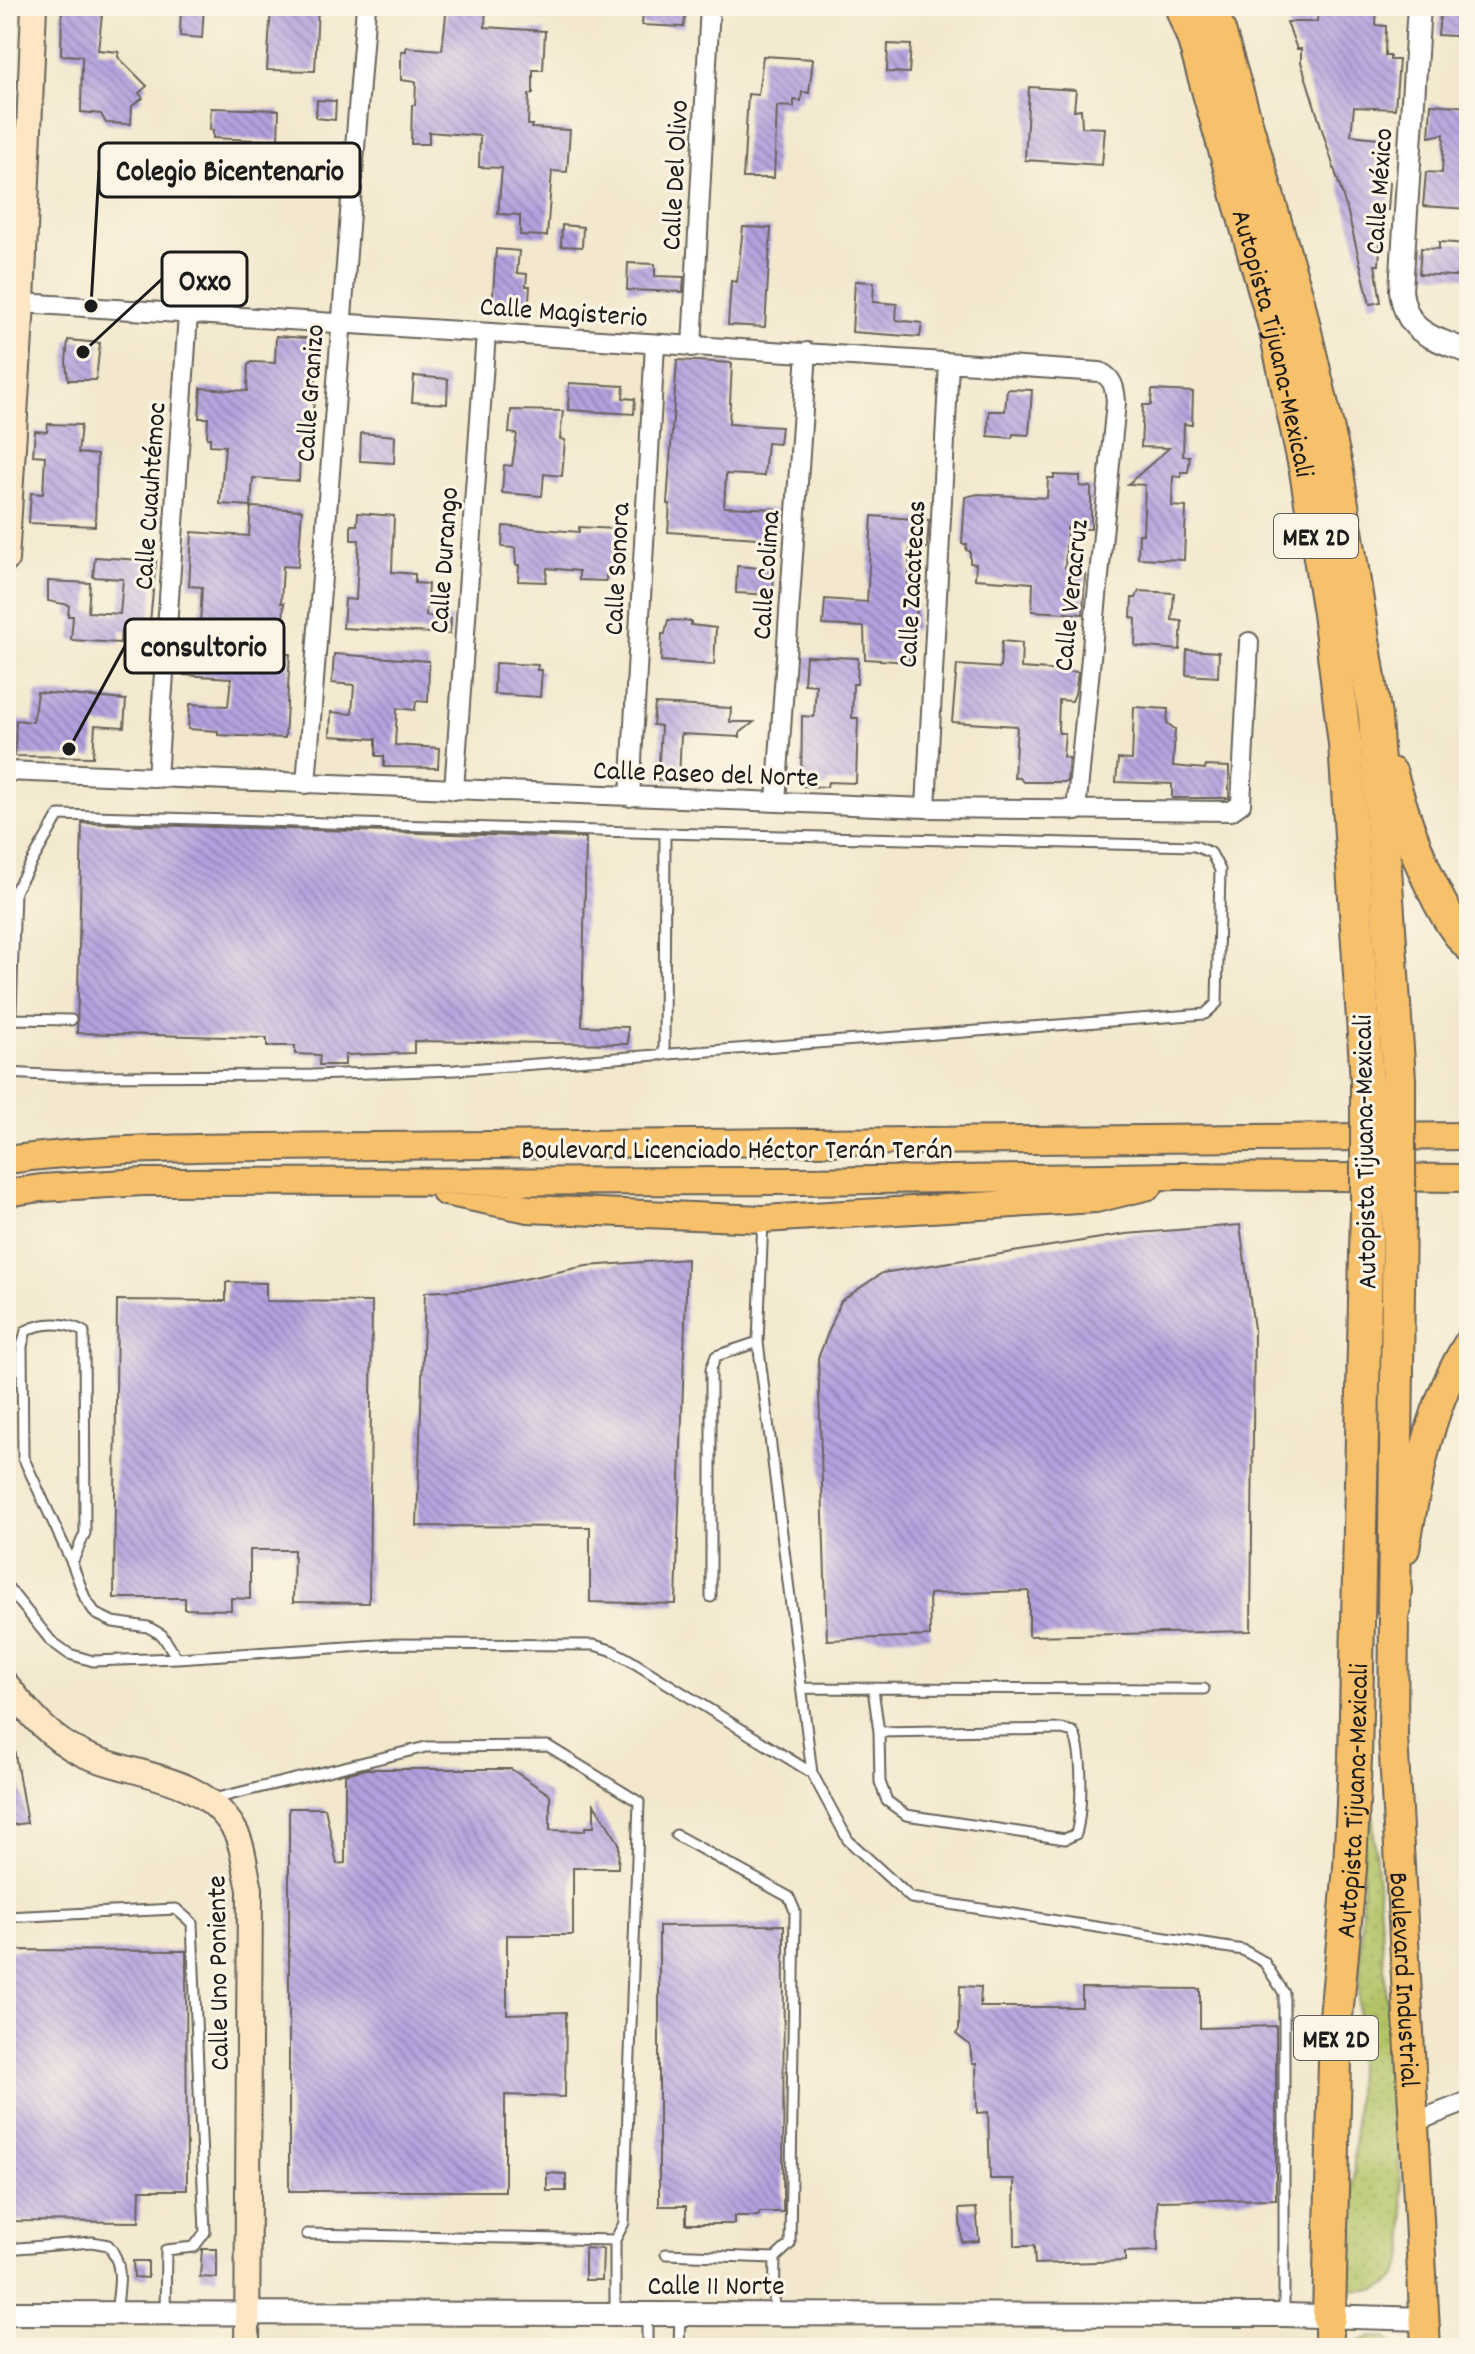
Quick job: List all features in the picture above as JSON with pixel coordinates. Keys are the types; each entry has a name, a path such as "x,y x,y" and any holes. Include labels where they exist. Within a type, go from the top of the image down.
{"highway":[{"name":"Autopista Tijuana-Mexicali","path":"1181,6 1194,40 1275,327 1306,471 1329,613 1345,744 1367,1081 1355,1759 1350,1868 1336,2017 1329,2333"},
{"name":"Autopista Tijuana-Mexicali","path":"1209,6 1254,148 1311,356 1336,466 1375,717 1399,1079 1394,1610"},
{"path":"1375,717 1401,810 1428,877 1460,936 1469,945"},
{"name":"Boulevard Industrial","path":"1426,2348 1393,1736 1394,1610 1423,1450 1442,1392 1469,1342"}],"main road":[{"path":"6,560 14,303 34,6"},
{"name":"Boulevard Licenciado Héctor Terán Terán","path":"6,1160 58,1153 263,1147 1469,1136"},
{"path":"394,1181 528,1209 763,1219 1096,1199 1179,1176"},
{"name":"Boulevard Licenciado Héctor Terán Terán","path":"6,1193 143,1182 801,1181 1179,1176 1469,1178"},
{"name":"Calle Uno Poniente","path":"6,1684 38,1724 83,1754 166,1778 211,1799 236,1831 250,1889 247,2348"}],"street":[{"name":"Calle Granizo","path":"306,784 366,6"},
{"name":"Calle Del Olivo","path":"692,347 710,6"},
{"name":"Calle México","path":"1419,6 1401,290 1403,308 1412,324 1429,337 1466,349"},
{"name":"Calle Magisterio","path":"14,303 1100,372 1108,376 1113,384"},
{"name":"Calle Cuauhtémoc","path":"157,778 188,314"},
{"name":"Calle Durango","path":"454,790 486,333"},
{"name":"Calle Sonora","path":"630,797 655,344"},
{"name":"Calle Colima","path":"776,802 807,352"},
{"name":"Calle Zacatecas","path":"926,808 949,363"},
{"name":"Calle Veracruz","path":"1076,811 1116,402 1113,384"},
{"name":"Calle Paseo del Norte","path":"6,771 926,808 1231,811 1241,804 1249,642"},
{"path":"1412,2123 1469,2101"},
{"name":"Calle 11 Norte","path":"6,2313 1284,2315 1329,2333 1426,2319"}],"lane":[{"path":"59,815 665,833 1195,846 1211,853 1220,870 1217,1003 1205,1014 455,1070 312,1075 66,1076 7,1073 11,1019 9,968 15,891 59,815"},
{"path":"664,1055 665,833"},
{"path":"11,1019 71,1020"},
{"path":"763,1219 758,1342 812,1773 848,1840 911,1898 1243,1950 1264,1962 1284,1993 1284,2315"},
{"path":"72,1563 85,1533 84,1332 73,1325 38,1324 26,1331 22,1346 23,1457 85,1598 96,1614 113,1622 148,1627 162,1635 177,1658"},
{"path":"711,1597 711,1369 716,1356 758,1342"},
{"path":"6,1585 51,1641 69,1654 93,1661 394,1644 594,1645 628,1659 812,1773"},
{"path":"802,1688 1204,1689"},
{"path":"873,1689 879,1732 880,1782 887,1801 906,1815 1065,1839 1076,1834 1079,1823 1078,1740 1073,1732 1062,1729 879,1732"},
{"path":"211,1799 426,1747 548,1746 639,1802 624,2223 615,2240 615,2314"},
{"path":"666,2254 775,2258 790,2244 795,1911 789,1897 676,1835"},
{"path":"6,1917 176,1909 192,1923 205,2232 194,2247 166,2250 165,2313"},
{"path":"307,2234 615,2240"},
{"path":"6,2249 92,2242 108,2245 118,2257 116,2313"},
{"path":"774,2314 775,2258"},
{"path":"647,2348 648,2313"},
{"path":"679,2348 680,2315"}],"green space":[{"path":"1367,1744 1406,2249 1399,2272 1389,2284 1374,2290 1350,2290"},
{"path":"1371,2337 1385,2337 1399,2348 1350,2348 1351,2344"}],"building":[{"path":"62,6 103,6 98,50 119,52 118,57 147,86 139,93 143,98 132,106 131,124 106,123 101,114 81,112 82,56 61,55"},
{"path":"181,6 204,6 202,38 180,36"},
{"path":"271,6 318,6 315,71 267,70"},
{"path":"447,6 486,6 485,27 545,31 543,70 533,70 528,125 532,125 531,128 570,130 567,172 552,171 547,236 520,235 520,215 498,214 502,168 479,167 480,136 429,132 429,144 411,144 416,82 401,80 401,51 406,51 406,47 442,50"},
{"path":"643,6 686,6 684,27 642,25"},
{"path":"1318,6 1377,6 1376,25 1386,26 1385,55 1390,55 1390,60 1399,60 1395,109 1354,107 1351,135 1378,138 1377,178 1390,182 1388,210 1382,209 1379,265 1375,265 1381,302 1370,304 1348,213 1301,62 1301,49 1297,49 1287,22 1317,22"},
{"path":"1441,6 1469,6 1469,37 1438,35"},
{"path":"888,44 911,45 909,73 887,72"},
{"path":"763,56 813,59 809,93 802,92 801,101 794,100 794,107 777,106 774,178 743,178 748,94 758,95"},
{"path":"1029,87 1076,90 1074,110 1081,109 1082,127 1105,128 1102,165 1025,160"},
{"path":"317,100 336,101 335,120 316,118"},
{"path":"1431,104 1468,107 1465,180 1469,180 1469,209 1423,206 1426,172 1442,173 1444,134 1429,137"},
{"path":"211,108 279,110 278,141 213,138 213,130 210,130"},
{"path":"562,225 583,227 582,247 561,246"},
{"path":"743,227 771,228 765,327 728,325 731,281 737,282"},
{"path":"1439,242 1469,244 1469,277 1419,274 1421,248 1439,249"},
{"path":"496,249 519,251 517,273 527,274 526,286 530,286 528,313 492,310"},
{"path":"628,263 655,264 655,276 684,277 683,292 627,290"},
{"path":"855,281 874,282 873,302 897,304 896,320 922,323 920,337 852,332"},
{"path":"276,336 319,339 312,424 301,423 299,481 253,478 251,506 220,504 225,446 210,445 210,438 207,438 208,418 199,418 201,388 247,391 248,365 251,362 275,363"},
{"path":"68,340 100,343 96,380 68,380"},
{"path":"677,360 732,363 729,424 781,427 779,444 767,443 764,476 726,474 724,507 778,509 774,539 668,532 670,504 667,504"},
{"path":"414,376 448,379 447,404 412,402"},
{"path":"569,383 624,386 623,398 635,399 634,414 568,410"},
{"path":"1007,389 1032,390 1029,435 1013,434 1012,438 988,436 989,411 1005,411"},
{"path":"1152,390 1193,392 1192,425 1184,424 1183,456 1190,456 1188,472 1181,472 1181,477 1173,476 1172,506 1186,507 1184,560 1138,558 1139,534 1143,534 1145,485 1128,484 1169,448 1141,447 1143,405 1151,405"},
{"path":"511,410 563,411 560,439 565,440 562,476 544,474 542,496 502,493 504,465 512,466 517,434 509,433"},
{"path":"48,424 81,425 78,453 97,455 95,526 29,523 31,493 43,494 45,456 33,455 35,431 47,432"},
{"path":"361,433 395,436 394,463 360,461"},
{"path":"1054,475 1080,476 1080,486 1091,487 1091,529 1067,528 1065,568 1074,568 1074,573 1085,574 1083,614 1032,611 1033,583 975,579 976,564 970,563 970,551 966,550 967,544 962,544 965,497 978,494 1047,498 1048,478 1054,478"},
{"path":"251,507 302,510 298,567 283,566 281,603 284,603 283,625 287,626 285,654 290,654 285,738 218,735 218,731 188,729 190,704 228,706 231,678 184,675 190,625 200,626 202,587 189,586 192,532 249,536"},
{"path":"358,513 394,516 392,572 415,574 415,583 428,584 426,616 451,618 450,634 343,628 345,599 356,600 359,540 351,540 351,525 357,525"},
{"path":"872,516 929,520 927,548 910,547 907,604 917,605 915,630 910,630 909,662 865,659 864,627 823,625 825,599 867,602"},
{"path":"503,526 579,532 579,527 616,529 614,571 606,571 606,581 579,580 579,571 547,568 546,582 518,581 519,565 516,565 515,548 502,547"},
{"path":"95,557 156,561 149,632 121,630 120,643 71,640 73,616 68,616 69,605 48,601 48,581 90,583 88,612 120,614 123,579 93,577"},
{"path":"737,566 774,569 773,595 736,593"},
{"path":"1139,591 1174,593 1172,620 1182,621 1180,650 1135,646 1136,619 1131,617 1132,598 1136,598"},
{"path":"668,620 691,621 691,625 716,628 714,665 661,661 662,634 665,634"},
{"path":"1002,641 1022,643 1021,668 1078,672 1072,701 1059,700 1058,729 1059,733 1065,733 1063,757 1069,758 1067,782 1023,782 1020,778 1014,778 1017,726 952,722 957,665 1000,668"},
{"path":"1187,650 1219,652 1218,677 1186,675"},
{"path":"334,654 429,661 428,702 416,701 415,710 397,708 395,745 439,748 438,768 384,767 384,756 376,756 376,739 330,736 331,712 352,714 354,685 332,683"},
{"path":"806,656 858,658 852,718 858,718 856,783 828,782 827,787 801,786 802,716 814,717 816,685 804,684"},
{"path":"495,663 538,665 537,670 542,670 540,697 494,694"},
{"path":"37,692 126,700 124,727 95,725 93,757 15,756 16,720 33,722"},
{"path":"655,704 731,708 730,722 754,722 740,733 740,737 681,734 679,781 658,780 661,726 653,725"},
{"path":"1134,707 1168,709 1167,723 1175,729 1173,766 1205,769 1206,766 1229,767 1229,798 1172,798 1172,784 1116,782 1118,759 1132,760"},
{"path":"82,823 586,838 582,1026 628,1027 628,1044 414,1041 414,1053 345,1055 345,1065 319,1065 320,1055 295,1054 295,1046 267,1046 267,1038 77,1033"},
{"path":"1240,1225 1254,1329 1251,1631 1029,1636 1029,1591 929,1594 930,1636 827,1640 818,1358 841,1301 882,1273 1126,1234"},
{"path":"687,1259 676,1604 590,1602 590,1527 417,1526 425,1292 476,1289 586,1266"},
{"path":"226,1282 266,1283 266,1301 372,1302 369,1603 293,1602 294,1550 250,1550 250,1599 231,1598 231,1610 185,1609 185,1598 114,1598 117,1300 226,1301"},
{"path":"14,1749 27,1823 6,1826 6,1750"},
{"path":"366,1769 511,1769 550,1795 550,1830 585,1831 585,1827 594,1827 594,1804 619,1843 618,1868 573,1868 573,1935 507,1935 507,2014 566,2012 565,2097 505,2095 505,2191 289,2191 289,1808 325,1808 337,1864 345,1863 345,1774"},
{"path":"784,1925 783,2212 734,2216 734,2224 686,2224 686,2206 659,2206 659,1926"},
{"path":"6,1950 186,1951 187,2190 140,2190 139,2222 6,2221"},
{"path":"960,1986 981,1987 980,2007 1082,2007 1082,1988 1200,1989 1200,2028 1276,2026 1276,2199 1157,2201 1158,2251 1125,2252 1125,2261 1035,2264 1034,2246 1015,2246 1014,2179 990,2179 988,2112 977,2113 976,2063 972,2063 970,2045 956,2034 959,2030"},
{"path":"547,2173 566,2174 566,2191 547,2191"},
{"path":"976,2208 979,2241 962,2242 959,2209"},
{"path":"585,2248 603,2249 602,2280 585,2280"},
{"path":"202,2249 217,2249 217,2278 200,2277"},
{"path":"133,2261 148,2261 148,2278 134,2277"}],"place":[{"name":"Colegio Bicentenario","path":"91,306"},
{"name":"Oxxo","path":"83,352"},
{"name":"consultorio","path":"69,749"}]}
